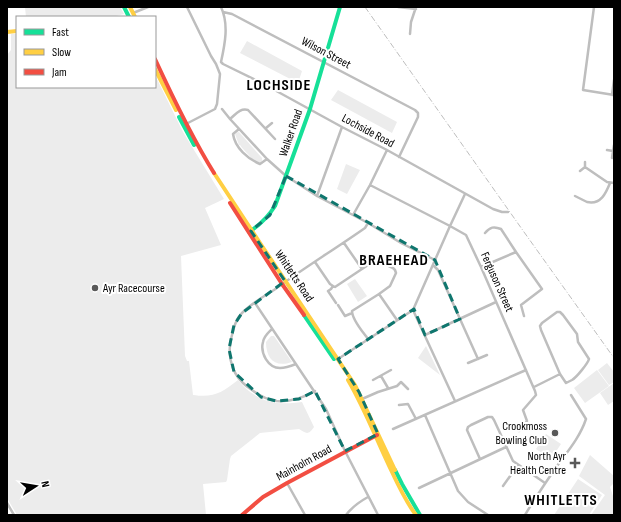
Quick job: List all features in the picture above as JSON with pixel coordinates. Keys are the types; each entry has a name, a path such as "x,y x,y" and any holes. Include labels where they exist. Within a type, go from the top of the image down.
{"main road":[{"path":"130,7 134,15"},
{"name":"Walker Road","path":"250,232 264,222 275,206 310,109 340,7"},
{"name":"Whitletts Road","path":"156,62 186,124 207,162 250,232"},
{"name":"Whitletts Road","path":"156,71 183,126 250,232 348,378 377,435"},
{"name":"Whitletts Road","path":"284,282 355,385 399,486 412,507"},
{"name":"Mainholm Road","path":"242,515 263,497 377,435"},
{"path":"412,507 416,515"},
{"path":"412,507 420,515"}],"street":[{"path":"134,15 148,7"},
{"path":"186,124 215,109 218,104 220,74 187,7"},
{"path":"221,7 223,12"},
{"path":"398,7 416,8 410,34"},
{"path":"594,7 583,90 613,95 614,80"},
{"name":"Lochside Road","path":"223,12 226,31 221,62 223,64 260,82 387,150 493,209 508,212"},
{"name":"Wilson Street","path":"223,12 232,14 415,110 418,113 418,118 399,157"},
{"path":"222,109 267,159 286,176 317,196 401,243 435,260"},
{"path":"230,119 241,110 246,109 266,128 274,139"},
{"path":"266,128 272,123"},
{"path":"317,196 342,127"},
{"path":"239,129 233,134 240,148 245,154 260,164 267,159"},
{"path":"612,158 614,145"},
{"path":"353,215 387,150"},
{"path":"606,150 613,151"},
{"path":"585,162 585,167"},
{"path":"580,171 585,167"},
{"path":"585,167 610,183 614,183"},
{"path":"575,196 588,202 601,200 610,183"},
{"name":"Ferguson Street","path":"370,185 466,235 533,387"},
{"path":"338,359 413,310 465,194"},
{"path":"315,391 299,399 276,401 261,397 242,382 234,372 230,361 230,339 234,325 242,313 255,303 284,282 344,243 365,228 368,224"},
{"path":"485,233 493,227 501,229 542,289 521,305 524,316"},
{"path":"344,243 362,269"},
{"path":"481,267 516,252"},
{"path":"376,260 393,268 396,273 390,286 352,311 352,313 345,316 328,291 333,286 337,285 376,260"},
{"path":"316,262 333,286"},
{"path":"433,265 438,270 478,359"},
{"path":"379,294 397,320"},
{"path":"425,335 496,302"},
{"path":"255,303 326,409 378,515"},
{"path":"413,310 455,401"},
{"path":"557,312 560,312 563,315 577,334 578,342 589,358 588,363 571,381 566,383 560,374 540,326 557,312"},
{"path":"352,313 353,317 368,339"},
{"path":"272,329 263,341 262,347 266,360 280,368 296,364"},
{"path":"468,363 487,355"},
{"path":"374,380 391,370"},
{"path":"393,429 526,370"},
{"path":"519,431 527,421 523,410 536,395 533,387 560,374"},
{"path":"381,376 388,388"},
{"path":"362,399 396,386 401,382 408,389"},
{"path":"525,515 545,483 579,436 586,419 571,395"},
{"path":"399,406 408,404 416,419"},
{"path":"424,415 458,491 468,502 488,515"},
{"path":"480,459 467,430 471,425 488,417 492,417 513,461 545,483"},
{"path":"419,488 506,447"},
{"path":"504,486 518,465"},
{"path":"287,483 305,515"},
{"path":"346,515 350,509 368,497"},
{"path":"7,503 14,515"}],"highlighted area":[{"path":"286,176 435,260 460,319 425,335 414,309 338,359 359,392 378,434 345,451 315,391 299,399 276,401 261,397 234,372 229,349 234,325 242,313 285,281 251,231 270,215"}],"shaded area":[{"path":"25,7 120,7 124,14 116,16 26,16"},
{"name":"Ayr Racecourse","path":"11,34 16,34 16,88 156,88 156,77 183,132 224,199 205,208 221,245 181,256 185,356 187,361 189,361 193,395 206,396 217,394 238,380 251,393 266,400 283,403 302,402 314,427 308,433 299,429 260,433 231,456 226,482 203,484 206,515 17,515 7,498 7,55 11,50"},
{"path":"247,41 302,71 298,83 240,53"},
{"path":"338,90 397,122 392,133 331,100"},
{"path":"238,132 262,158 262,161 259,163 251,158 239,145 235,134"},
{"path":"346,164 360,170 347,194 337,189"},
{"path":"355,279 367,296 358,302 347,284"},
{"path":"271,336 274,336 292,362 281,364 273,361 266,348 266,342"},
{"path":"426,346 440,375 418,358"},
{"path":"607,363 614,372 614,382 609,385 598,370"},
{"path":"597,370 609,386 585,403 574,388"},
{"path":"614,383 614,401 608,405 600,393"},
{"path":"546,434 561,444 551,459 536,449"},
{"path":"590,455 614,476 614,483 610,487 614,499 614,515 591,515 605,495 579,476"},
{"path":"578,479 602,495 589,515 554,515"}],"railway":[{"path":"365,7 614,358"}],"traffic: fast":[{"path":"124,7 128,16"},
{"path":"249,232 257,227 270,214 275,206 310,109 340,7"},
{"path":"179,117 194,145"},
{"path":"304,315 334,359"},
{"path":"395,470 420,515"}],"traffic: slow":[{"path":"130,7 134,16"},
{"path":"7,32 16,31"},
{"path":"156,71 176,110"},
{"path":"214,173 355,385 395,470"},
{"path":"348,380 400,489 416,515"}],"traffic: jam":[{"path":"156,61 190,131 214,173"},
{"path":"230,203 282,284 304,315"},
{"path":"242,515 263,497 377,435"}],"place":[{"name":"Ayr Racecourse","path":"95,288"},
{"name":"Crookmoss Bowling Club","path":"555,433"},
{"name":"North Ayr Health Centre","path":"575,463"}],"district":[{"name":"LOCHSIDE","path":"279,85"},
{"name":"BRAEHEAD","path":"394,260"},
{"name":"WHITLETTS","path":"561,500"}]}
